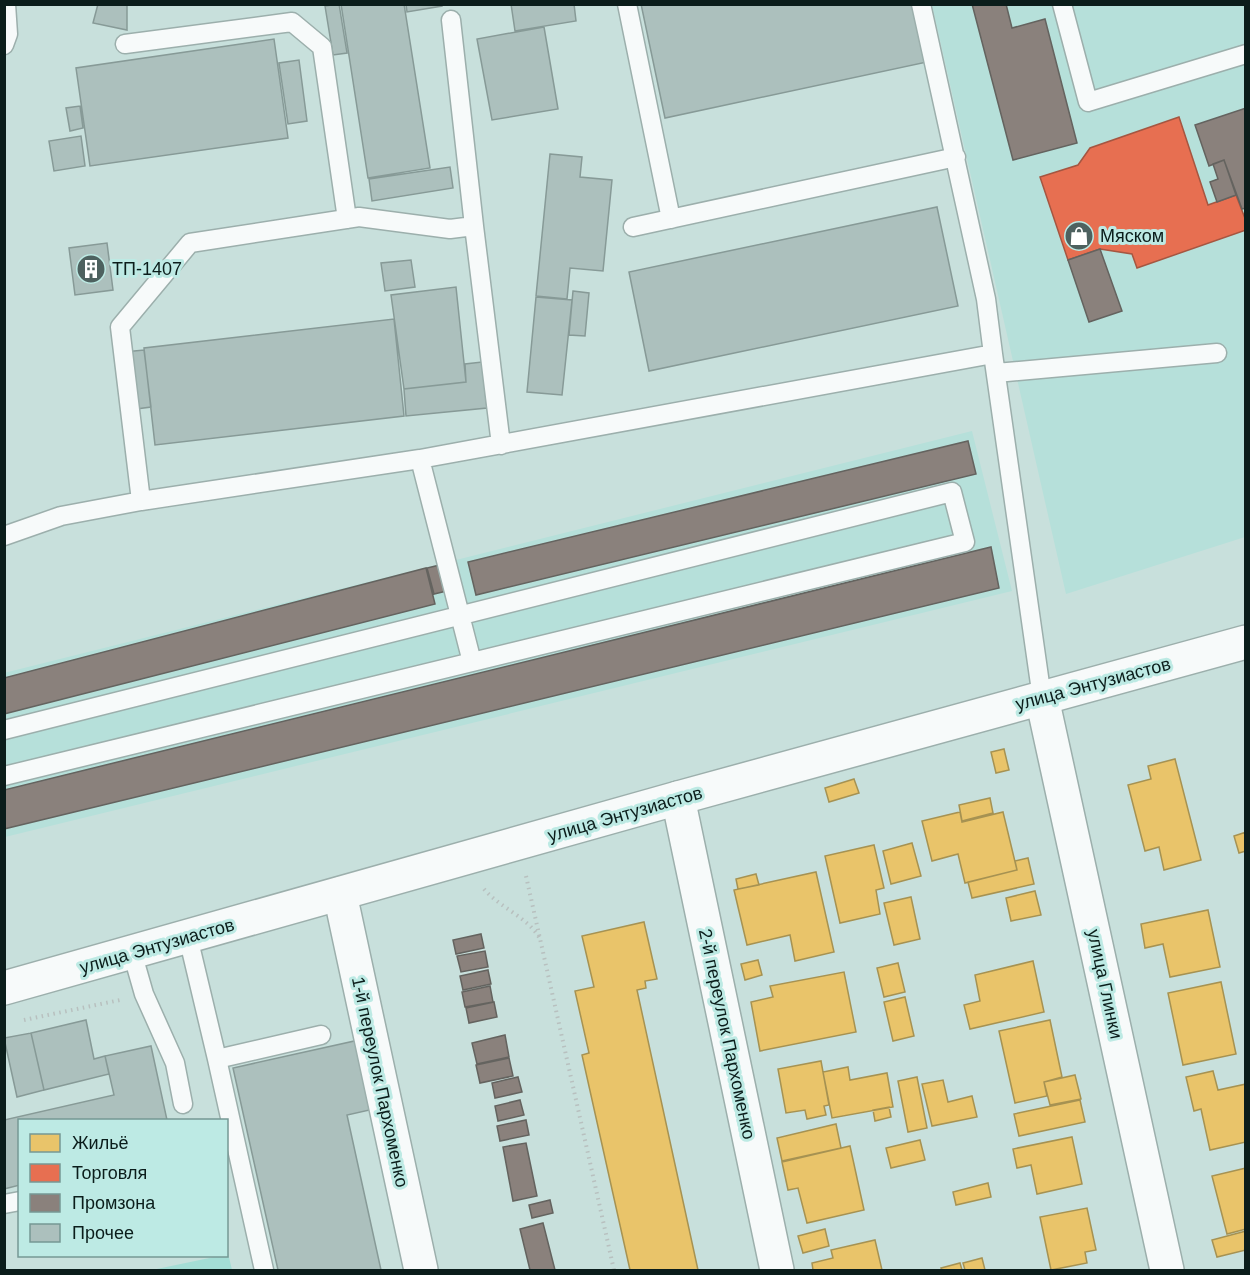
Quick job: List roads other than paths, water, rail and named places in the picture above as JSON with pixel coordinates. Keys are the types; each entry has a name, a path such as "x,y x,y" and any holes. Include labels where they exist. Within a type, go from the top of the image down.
{"street":[{"name":"улица Энтузиастов","path":"4,988 678,798 1245,642"},
{"name":"улица Глинки","path":"1042,698 1167,1270"},
{"name":"2-й переулок Пархоменко","path":"678,798 777,1270"},
{"name":"1-й переулок Пархоменко","path":"340,894 421,1270"}],"lane":[{"path":"4,45 8,34 6,4"},
{"path":"627,4 671,219"},
{"path":"921,4 986,299 1042,698"},
{"path":"1062,4 1088,102 1245,54"},
{"path":"451,20 501,445"},
{"path":"124,44 292,22 322,47 347,219"},
{"path":"633,227 956,157"},
{"path":"141,501 120,327 190,243 359,218 450,229 474,226"},
{"path":"4,536 61,516 141,501 420,459 995,363 1217,353"},
{"path":"420,459 472,662"},
{"path":"4,730 952,492 965,542 4,776"},
{"path":"188,937 264,1270"},
{"path":"132,952 144,994 175,1063 183,1104"},
{"path":"217,1059 321,1035"}],"place":[{"name":"Мяском","path":"1079,236"},
{"name":"ТП-1407","path":"91,269"}]}
